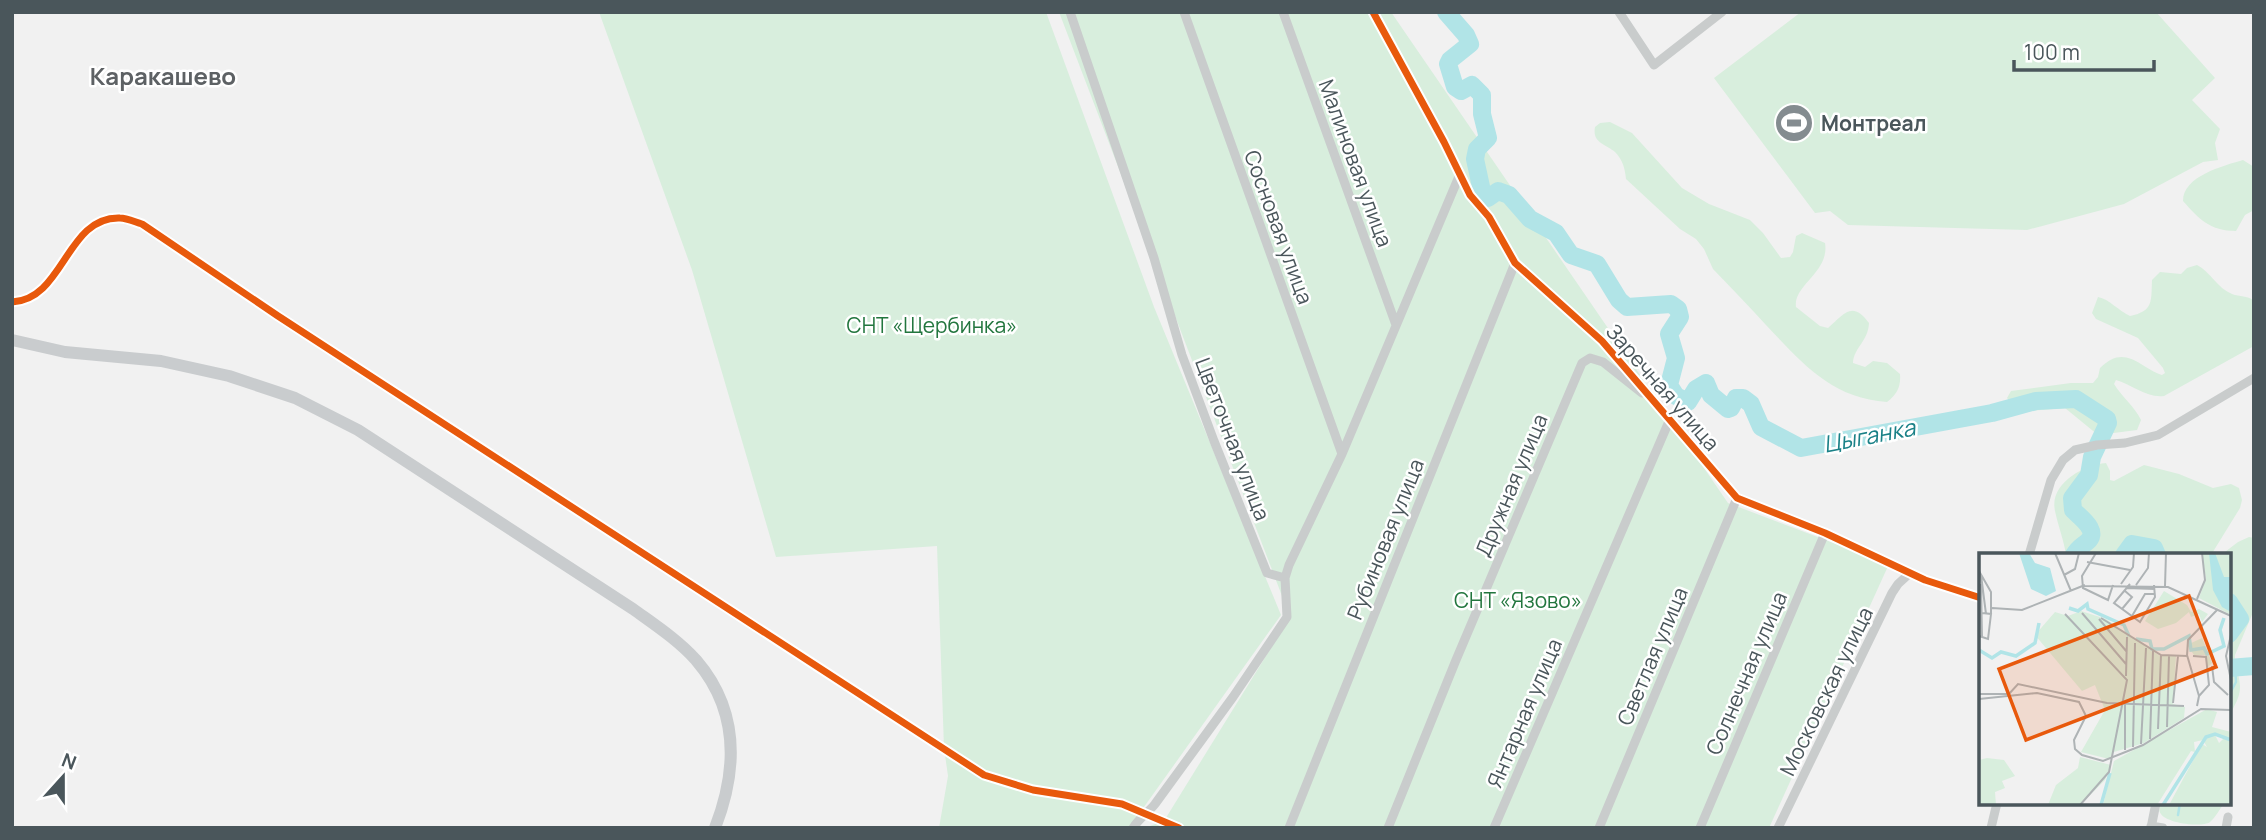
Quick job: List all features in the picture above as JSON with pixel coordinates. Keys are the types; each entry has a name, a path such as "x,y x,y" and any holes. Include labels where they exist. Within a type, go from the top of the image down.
{"main road":[{"path":"12,340 65,352 161,362 229,376 295,398 358,430 642,615 669,634 696,660 716,688 728,723 732,758 726,799 715,828"}],"street":[{"name":"Цветочная улица","path":"1070,12 1154,258 1182,355 1214,442 1267,573 1285,578"},
{"name":"Сосновая улица","path":"1184,12 1342,454"},
{"name":"Малиновая улица","path":"1283,12 1396,325"},
{"name":"Заречная улица","path":"1373,12 1470,195 1489,217 1515,263 1602,341 1737,498 1825,533 1910,573 1979,597"},
{"path":"1619,12 1654,65 1721,12"},
{"path":"1133,828 1138,820 1147,814 1233,697 1287,617 1285,578 1289,565 1342,454 1460,174"},
{"path":"12,302 30,298 44,289 75,243 101,220 123,218 142,224 278,316 984,775 1033,790 1122,804 1178,828"},
{"name":"Рубиновая улица","path":"1289,828 1515,263"},
{"name":"Дружная улица","path":"1388,828 1582,363 1591,358 1603,362 1663,409"},
{"path":"2030,553 2051,480 2063,460 2075,450 2158,435 2254,378"},
{"name":"Янтарная улица","path":"1494,828 1670,419"},
{"name":"Светлая улица","path":"1599,828 1737,498"},
{"name":"Солнечная улица","path":"1700,828 1825,533"},
{"name":"Московская улица","path":"1778,828 1892,593 1910,573"},
{"path":"1991,828 1997,805"},
{"path":"2156,805 2151,827 2163,828"},
{"path":"2226,828 2228,817"}],"green space":[{"name":"СНТ «Щербинка»","path":"599,12 1046,12 1154,307 1281,615 1129,828 939,828 948,776 944,748 937,546 776,557 692,270"},
{"name":"СНТ «Язово»","path":"1059,12 1391,12 1728,503 1889,564 1769,828 1144,828 1164,821 1290,617"},
{"path":"1801,12 2156,12 2215,78 2192,100 2220,129 2215,143 2218,160 2203,162 2124,204 2027,230 1848,225 1830,211 1815,213 1714,78"},
{"path":"1610,122 1632,133 1682,188 1709,204 1750,220 1781,258 1790,257 1796,236 1802,233 1825,243 1822,262 1800,292 1796,307 1820,326 1828,328 1848,312 1858,312 1863,316 1869,323 1868,330 1853,363 1865,367 1873,361 1887,363 1900,374 1898,390 1893,396 1887,402 1850,394 1805,365 1713,269 1696,239 1680,229 1626,179 1618,155 1595,137 1595,127 1600,123"},
{"path":"2243,160 2254,167 2254,210 2245,215 2236,231 2219,229 2200,218 2183,201 2185,192 2206,173"},
{"path":"2197,265 2227,291 2254,301 2254,346 2164,396 2145,393 2116,380 2114,384 2141,420 2137,430 2098,435 2065,408 2019,412 2007,398 2011,391 2071,383 2093,383 2100,368 2117,357 2132,359 2162,375 2165,373 2138,338 2096,319 2092,313 2098,297 2130,316 2138,314 2150,304 2152,280 2160,272 2181,274 2187,268"},
{"path":"2106,463 2110,480 2114,481 2144,465 2179,474 2213,488 2231,484 2239,488 2242,500 2240,508 2212,553 2066,553 2055,511 2057,492 2062,484 2078,472"},
{"path":"2249,537 2254,538 2254,610 2235,655 2240,690 2231,715 2231,553 2224,553"},
{"path":"2161,805 2223,805 2210,822 2200,825 2170,820 2160,811"}],"waterway":[{"name":"Цыганка","path":"1446,12 1466,35 1470,44 1448,64 1455,87 1461,91 1472,85 1482,95 1482,114 1488,138 1477,149 1475,159 1483,196 1488,198 1498,191 1509,195 1530,219 1556,233 1571,255 1597,264 1619,300 1627,307 1671,304 1678,309 1680,317 1669,334 1676,358 1669,385 1676,396 1688,402 1696,389 1706,383 1711,395 1728,409 1736,398 1743,398 1751,404 1761,427 1801,448 1992,413 2036,401 2076,399 2107,419 2108,423 2092,457 2089,475 2072,498 2073,510 2088,525 2091,533 2087,542 2075,553"},
{"name":"Цыганка","path":"2125,553 2132,544 2154,548 2156,553"},
{"name":"Цыганка","path":"2231,605 2240,619 2231,631"},
{"name":"Цыганка","path":"2231,668 2254,666"},
{"path":"2231,691 2236,682 2235,667"},
{"path":"2178,815 2180,805"}],"cycle path":[{"path":"1373,12 1470,195 1489,217 1515,263 1602,341 1737,498 1825,533 1925,580 1979,597"},
{"path":"12,302 29,298 43,288 76,243 88,230 102,221 123,218 142,224 278,316 984,775 1033,790 1122,804 1179,828"}],"place":[{"name":"Монтреал","path":"1794,123"}],"district":[{"name":"Каракашево","path":"163,75"}]}
